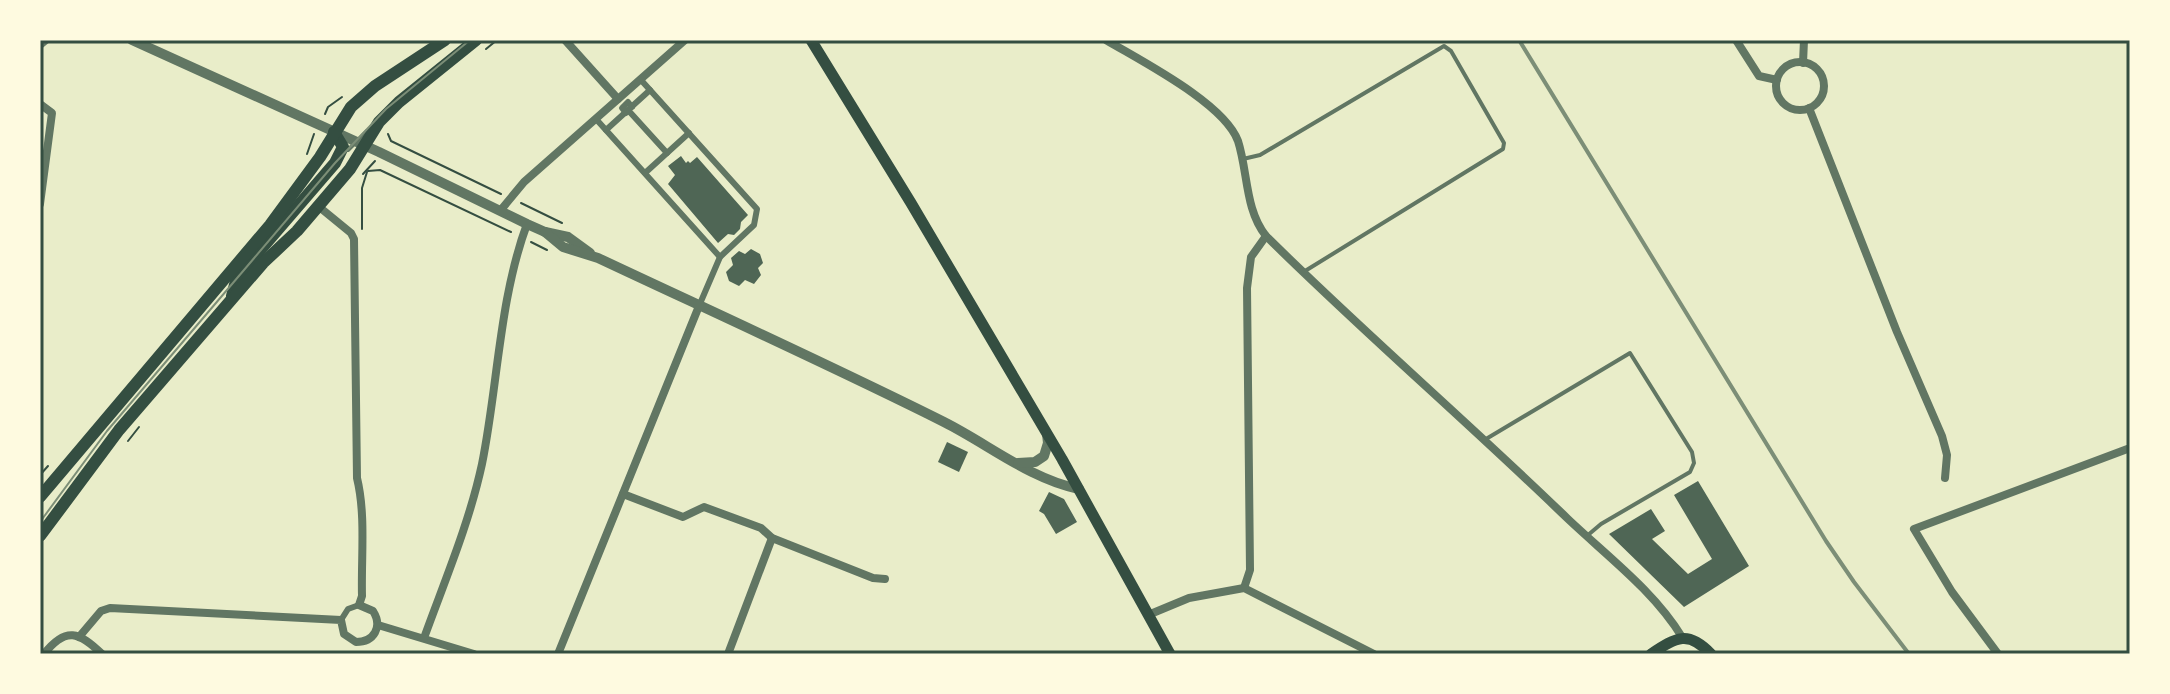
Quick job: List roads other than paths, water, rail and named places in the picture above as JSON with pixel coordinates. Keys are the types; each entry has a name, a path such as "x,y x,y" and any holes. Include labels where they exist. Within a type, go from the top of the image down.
{"main road":[{"path":"40,497 270,225 320,157 351,107 375,86 445,40"},
{"path":"40,536 119,430 231,299 350,169 360,143 383,127 399,102 476,40"},
{"path":"811,40 1047,434 1170,654"},
{"path":"231,299 237,277 335,163 343,147 334,132"},
{"path":"1651,654 1682,637 1696,641 1711,654"}],"street":[{"path":"40,45 46,40"},
{"path":"132,40 360,143 545,232 563,247 598,258 944,422 1016,463 1064,486 1079,489"},
{"path":"565,40 667,153"},
{"path":"606,130 626,107 641,80 685,40"},
{"path":"1106,40 1222,116 1233,129 1243,159 1253,215 1266,236 1587,536 1662,610 1682,637"},
{"path":"1736,40 1759,76 1777,80"},
{"path":"1803,63 1804,40"},
{"path":"1803,63 1816,68 1823,80 1823,93 1815,105 1796,110 1785,104 1777,93 1777,80 1790,65 1803,63"},
{"path":"558,654 720,257 754,225 757,209 641,80"},
{"path":"500,211 524,182 596,119 626,107 650,90"},
{"path":"40,104 52,113 40,200"},
{"path":"1809,108 1897,332 1942,436 1947,455 1945,478"},
{"path":"596,119 720,257"},
{"path":"645,173 689,133"},
{"path":"318,206 354,239 362,596 359,605"},
{"path":"424,638 471,508 482,461 511,280 527,224"},
{"path":"1244,588 1250,570 1247,288 1251,257 1266,236"},
{"path":"1016,463 1035,462 1044,456 1047,434"},
{"path":"1998,654 1952,592 1914,529 2130,448"},
{"path":"623,494 683,517 704,507 761,528 772,538 873,578 885,579"},
{"path":"728,654 772,538"},
{"path":"1148,615 1189,598 1244,588 1374,654"},
{"path":"359,605 373,611 378,625 371,638 356,642 344,634 341,620 348,609 359,605"},
{"path":"79,637 101,611 110,608 341,620"},
{"path":"378,625 474,654"},
{"path":"43,653 62,636 79,637 102,654"},
{"path":"355,654 356,642"}],"lane":[{"path":"1243,159 1260,155 1444,46 1451,51 1504,143 1503,149 1303,272"},
{"path":"335,163 360,143"},
{"path":"1486,439 1630,353 1692,452 1693,468 1601,524 1587,536"}],"tram line":[{"path":"40,522 107,431 335,163 386,109 470,40"}],"railway":[{"path":"1519,40 1826,541 1909,654"}]}
